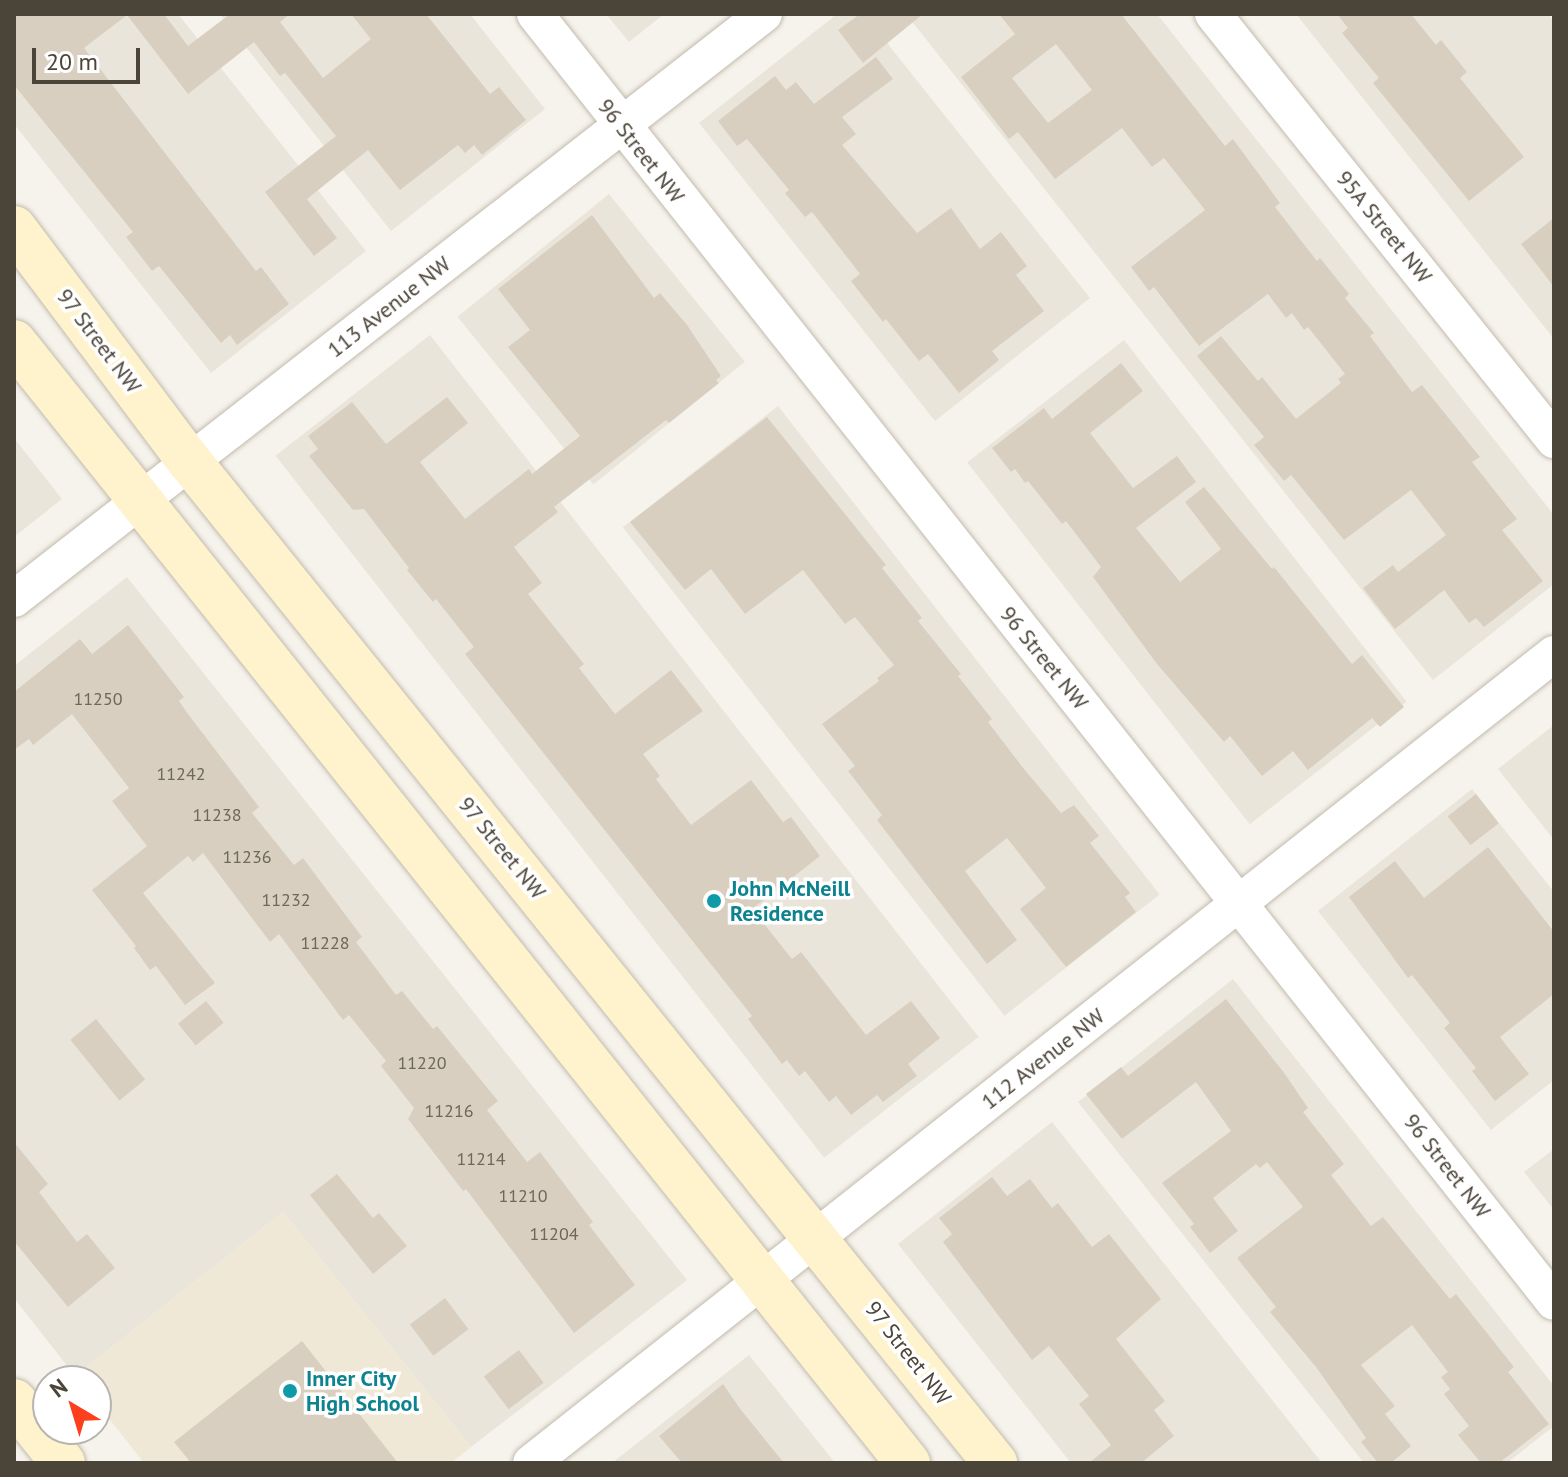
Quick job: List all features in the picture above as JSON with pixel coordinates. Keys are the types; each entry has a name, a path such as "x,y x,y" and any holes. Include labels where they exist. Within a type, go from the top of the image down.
{"main road":[{"name":"97 Street NW","path":"14,228 190,462 817,1237 995,1463"},
{"path":"14,342 139,503 764,1279 908,1463"},
{"path":"14,1401 63,1463"}],"street":[{"name":"96 Street NW","path":"535,14 1554,1302"},
{"name":"113 Avenue NW","path":"14,599 764,14"},
{"name":"95A Street NW","path":"1213,14 1554,440"},
{"name":"112 Avenue NW","path":"531,1463 1554,654"}],"shaded area":[{"path":"14,14 178,14 366,251 211,373 14,124"},
{"path":"220,14 470,14 545,109 391,231"},
{"path":"606,14 664,14 629,42"},
{"path":"837,14 864,14 1090,298 935,421 699,123"},
{"path":"906,14 1157,14 1554,515 1554,584 1433,680"},
{"path":"1296,14 1548,14 1554,22 1554,339"},
{"path":"609,194 745,362 593,485 457,317"},
{"path":"430,335 979,1037 824,1158 276,456"},
{"path":"1124,340 1407,702 1250,824 967,463"},
{"path":"778,406 1160,895 1004,1016 623,527"},
{"path":"14,438 62,499 14,537"},
{"path":"127,577 687,1280 471,1447 283,1212 89,1365 66,1365 14,1298 14,666"},
{"path":"1554,725 1554,840 1498,769"},
{"path":"1472,789 1554,892 1554,1080 1491,1130 1318,911"},
{"path":"1233,979 1554,1386 1554,1426 1507,1463 1364,1463 1078,1102"},
{"path":"1052,1122 1322,1463 1071,1463 898,1244"},
{"path":"1554,1149 1554,1210 1524,1172"},
{"path":"283,1212 471,1447 451,1463 144,1463 112,1422 112,1365 89,1365"},
{"path":"749,1355 835,1463 612,1463"}],"building":[{"path":"14,14 164,14 188,46 230,14 290,14 280,22 323,78 371,39 351,14 426,14 490,94 499,87 526,120 482,155 474,145 465,153 458,145 400,190 368,150 307,199 337,238 314,256 265,192 336,136 285,73 280,76 254,42 188,94 127,15 84,48 256,271 261,267 289,304 237,345 230,335 221,343 159,266 152,271 126,237 133,232 14,85"},
{"path":"860,14 923,14 863,63 838,30"},
{"path":"999,14 1121,14 1225,146 1233,139 1280,203 1275,207 1317,261 1320,258 1349,294 1345,298 1374,333 1370,336 1412,392 1422,385 1480,457 1472,462 1517,519 1502,530 1543,581 1484,627 1476,618 1469,623 1444,590 1395,629 1363,588 1393,565 1398,572 1446,535 1411,490 1344,540 1291,475 1284,481 1254,445 1264,437 1197,356 1221,336 1258,381 1262,377 1296,419 1341,383 1338,379 1345,374 1308,327 1304,330 1292,313 1286,318 1268,294 1199,346 1154,287 1149,291 1131,267 1205,210 1164,158 1152,167 1122,128 1055,179 1018,132 1009,139 961,77 1015,34","holes":["1056,44 1092,90 1048,123 1012,78"]},
{"path":"1337,14 1411,14 1436,45 1441,40 1467,72 1460,78 1524,157 1469,201 1373,83 1379,78 1342,33 1348,28"},
{"path":"876,57 893,79 842,117 856,134 842,145 917,233 951,208 980,249 1001,232 1027,266 1016,275 1044,311 992,351 999,360 959,393 928,354 919,361 886,319 883,322 851,281 860,274 812,212 805,217 785,193 789,190 747,139 737,146 718,121 775,76 786,90 796,82 814,104"},
{"path":"592,215 654,298 660,293 687,325 721,376 716,380 719,383 669,423 666,420 554,507 558,512 514,547 542,583 528,594 584,664 579,668 615,714 671,670 703,711 643,754 660,776 656,779 691,825 751,780 783,822 791,817 820,856 752,909 792,959 801,952 866,1035 911,1001 940,1038 908,1064 917,1076 883,1102 877,1095 851,1115 836,1096 829,1102 805,1071 799,1076 787,1060 782,1064 748,1019 752,1016 465,654 474,647 436,599 433,602 407,570 409,568 364,509 353,510 309,456 318,449 308,436 352,402 386,444 447,397 468,423 420,462 465,519 529,469 532,474 580,436 508,347 530,330 498,289"},
{"path":"1554,218 1554,287 1521,244"},
{"path":"1121,363 1143,391 1090,433 1133,488 1177,456 1196,482 1136,528 1180,582 1221,549 1185,502 1204,487 1352,664 1362,655 1404,707 1380,727 1372,718 1308,770 1293,751 1262,776 1230,736 1224,742 1157,664 1093,577 1101,567 1066,521 1062,524 1028,481 1025,483 1015,469 1011,472 992,448 1044,408 1052,419"},
{"path":"767,417 886,565 882,568 922,618 918,621 961,674 958,676 992,719 988,722 1024,769 1061,813 1074,805 1099,836 1090,843 1130,893 1125,897 1136,912 1066,967 1020,909 1046,888 1007,838 965,871 1017,940 987,964 877,820 882,815 848,771 855,766 822,724 879,681 877,678 894,665 855,617 845,624 803,570 745,614 711,569 685,590 630,522"},
{"path":"128,625 184,697 179,701 259,807 252,813 294,865 303,858 362,937 356,942 396,995 402,991 433,1029 437,1026 498,1101 487,1110 527,1162 540,1152 593,1222 589,1225 635,1285 574,1333 466,1189 463,1191 408,1119 414,1108 381,1066 386,1061 349,1015 343,1020 279,934 270,942 203,853 193,862 188,856 143,893 215,983 185,1005 156,966 150,970 134,948 136,946 92,890 147,846 112,801 129,788 72,714 33,745 29,739 14,750 14,692 80,639 92,654"},
{"path":"1476,794 1499,823 1470,845 1448,816"},
{"path":"1488,847 1554,932 1554,994 1500,1037 1529,1074 1495,1101 1472,1071 1476,1068 1444,1028 1450,1023 1412,975 1408,978 1349,897 1395,861 1424,898"},
{"path":"1226,999 1285,1074 1308,1108 1303,1112 1344,1164 1331,1175 1371,1226 1383,1217 1450,1299 1456,1294 1514,1367 1508,1372 1549,1424 1499,1463 1481,1463 1458,1435 1469,1426 1444,1394 1450,1389 1441,1377 1448,1372 1412,1325 1361,1365 1395,1406 1385,1414 1411,1446 1391,1463 1378,1463 1361,1442 1366,1438 1316,1367 1270,1312 1276,1307 1237,1258 1303,1207 1267,1162 1260,1168 1256,1164 1213,1198 1238,1231 1210,1253 1190,1227 1194,1224 1162,1183 1231,1131 1196,1082 1122,1139 1086,1094 1121,1067 1128,1076"},
{"path":"206,1001 224,1023 196,1045 178,1024"},
{"path":"96,1019 145,1080 119,1100 70,1040"},
{"path":"14,1142 48,1184 39,1192 77,1242 87,1234 115,1268 68,1307 14,1241"},
{"path":"337,1174 373,1218 379,1213 407,1246 373,1274 310,1195"},
{"path":"992,1177 1007,1196 1030,1179 1052,1208 1058,1203 1092,1247 1109,1234 1161,1299 1116,1339 1165,1401 1154,1410 1174,1436 1141,1463 1089,1463 1111,1445 1079,1404 1089,1396 1049,1346 1032,1360 943,1242 952,1234 939,1218"},
{"path":"445,1298 468,1329 433,1356 410,1324"},
{"name":"Inner City High School","path":"302,1341 398,1463 191,1463 174,1442"},
{"path":"519,1350 544,1383 509,1409 484,1376"},
{"path":"723,1384 784,1463 682,1463 659,1436"}],"place":[{"name":"John McNeill Residence","path":"714,901"},
{"name":"Inner City High School","path":"290,1391"}]}
